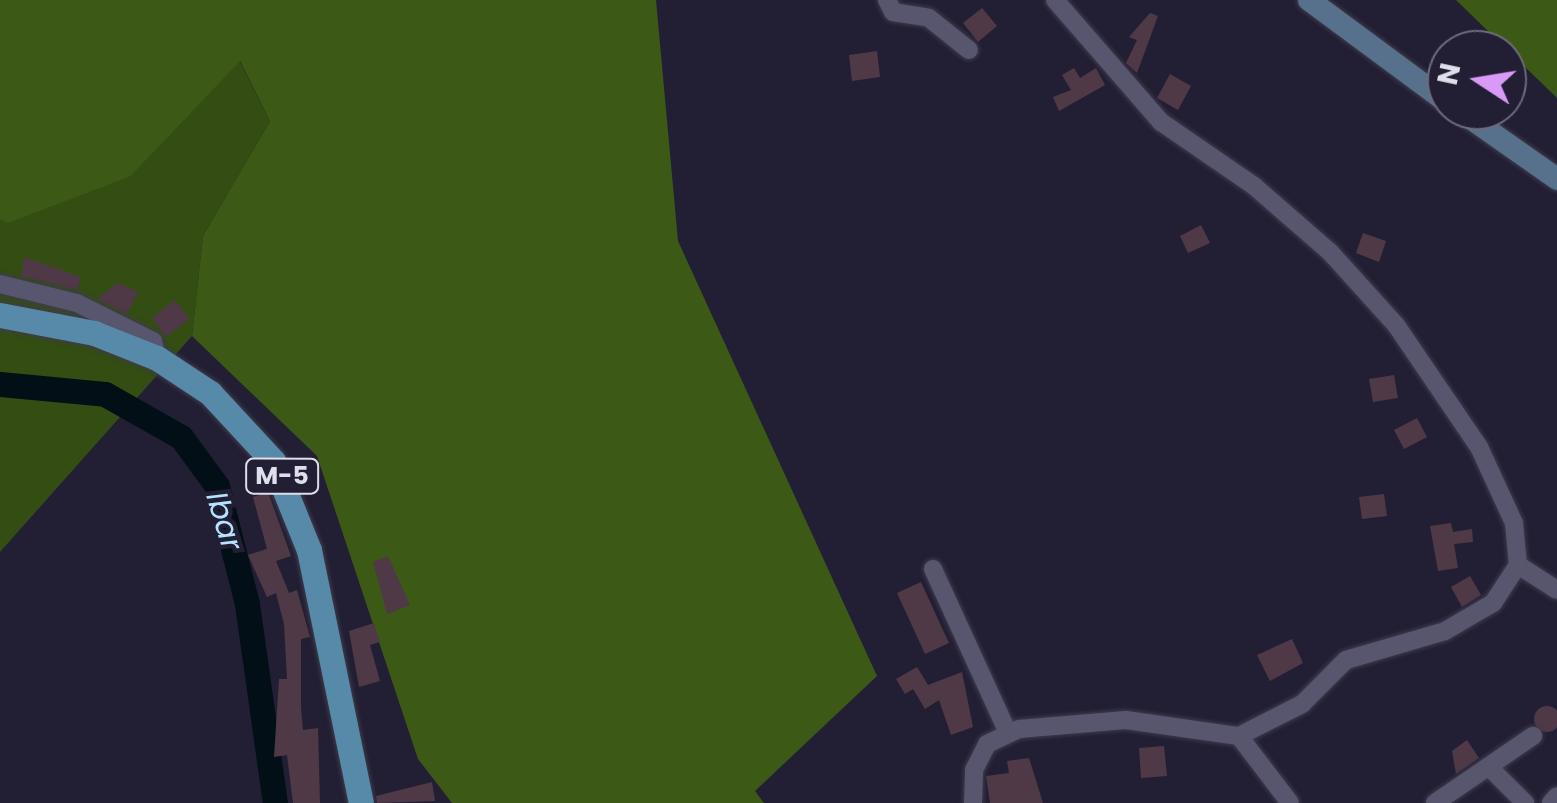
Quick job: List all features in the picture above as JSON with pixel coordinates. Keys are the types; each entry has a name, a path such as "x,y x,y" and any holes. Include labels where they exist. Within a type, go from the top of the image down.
{"main road":[{"path":"1309,0 1427,87"},
{"path":"1487,130 1557,179"},
{"name":"M-5","path":"0,315 94,333 157,358 234,414 287,485 327,623 361,803"}],"street":[{"path":"888,0 893,12 930,18 969,50"},
{"path":"973,803 977,760 1008,733 1126,720 1239,736 1302,704 1346,660 1445,631 1494,603 1518,565 1514,524 1479,447 1396,325 1330,252 1160,122 1055,0"},
{"path":"0,284 77,303 153,341 157,358"},
{"path":"1518,565 1557,590"},
{"path":"933,569 1008,733"},
{"path":"1239,736 1290,803"},
{"path":"1436,803 1492,770 1533,736"},
{"path":"1492,770 1525,803"},
{"path":"1551,803 1557,796"}],"green space":[{"path":"0,0 656,0 678,241 877,676 755,791 764,803 452,803 418,759 317,456 192,336 203,236 270,121 240,61 131,176 8,223 0,219"},
{"path":"1456,0 1557,0 1557,98 1527,69 1527,30 1487,30"},
{"path":"239,60 270,121 203,236 192,336 0,552 0,219 131,176"}],"building":[{"path":"982,8 997,26 978,42 963,23"},
{"path":"1150,13 1158,16 1137,73 1126,63 1137,40 1129,37"},
{"path":"877,51 880,77 852,81 849,55"},
{"path":"1074,68 1080,78 1096,68 1105,85 1059,111 1053,97 1071,90 1062,75"},
{"path":"1170,74 1191,86 1178,110 1157,98"},
{"path":"1201,225 1210,243 1188,253 1180,236"},
{"path":"1363,233 1386,241 1379,262 1356,253"},
{"path":"24,257 81,277 77,290 21,276"},
{"path":"118,283 138,292 127,314 97,299"},
{"path":"175,300 189,319 166,337 152,318"},
{"path":"1394,375 1398,398 1373,402 1369,379"},
{"path":"1417,418 1427,437 1404,449 1394,430"},
{"path":"268,492 291,556 276,561 289,593 297,590 310,637 301,639 301,708 303,730 318,728 320,803 293,803 287,755 274,757 279,679 287,679 284,624 276,593 267,597 248,555 267,549 253,497"},
{"path":"1384,494 1387,516 1362,519 1359,497"},
{"path":"1451,523 1453,532 1472,529 1473,542 1454,544 1458,568 1438,571 1430,526"},
{"path":"388,556 410,605 387,614 373,562"},
{"path":"1470,576 1481,595 1462,607 1451,587"},
{"path":"921,582 949,643 925,654 897,593"},
{"path":"374,623 380,642 370,645 380,681 359,687 349,631"},
{"path":"1292,639 1303,663 1270,681 1257,655"},
{"path":"917,667 928,685 962,672 973,727 951,735 939,700 925,709 913,689 905,694 896,679"},
{"path":"1547,706 1556,710 1560,719 1556,728 1547,732 1538,728 1534,719 1538,710"},
{"path":"1467,740 1479,758 1456,774 1452,751"},
{"path":"1164,746 1167,776 1141,778 1139,748"},
{"path":"1029,758 1043,803 990,803 986,776 1009,773 1007,761"},
{"path":"432,782 435,801 377,803 376,796"}],"waterway":[{"name":"Ibar","path":"0,384 105,394 181,437 217,486 247,604 275,803"}]}
